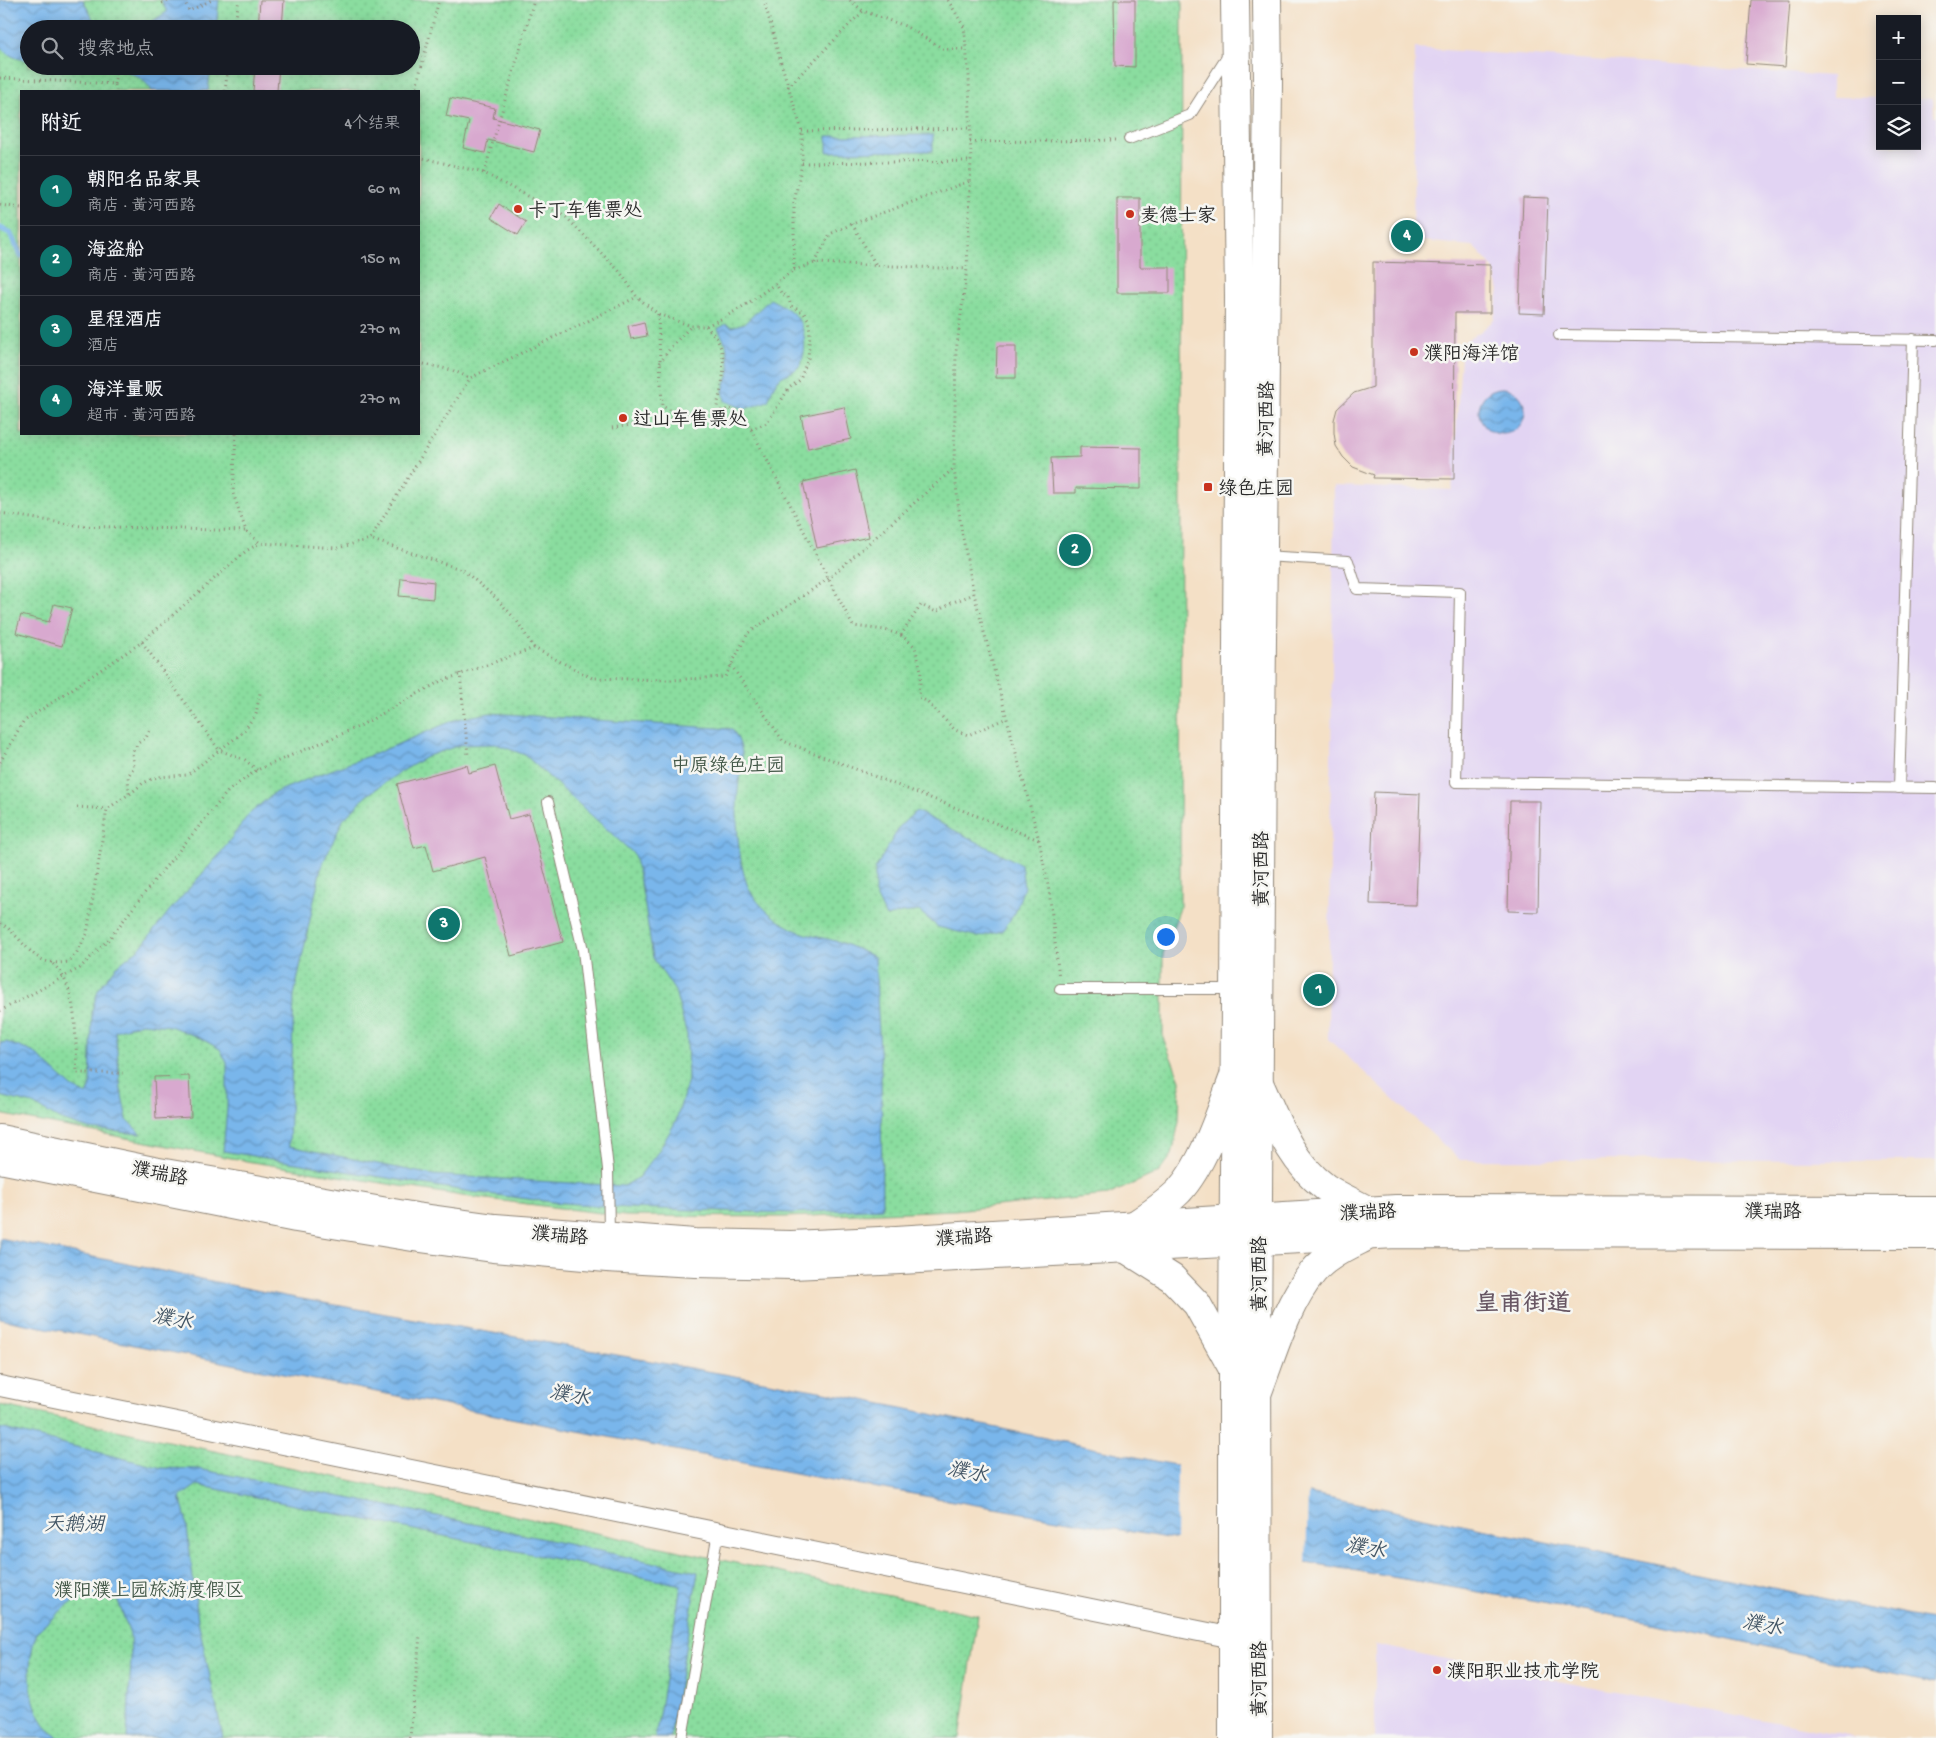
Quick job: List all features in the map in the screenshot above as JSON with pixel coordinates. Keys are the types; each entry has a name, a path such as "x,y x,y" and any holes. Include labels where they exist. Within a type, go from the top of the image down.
{"main road":[{"name":"黄河西路","path":"1235,0 1239,306 1235,989 1247,1080"},
{"name":"黄河西路","path":"1245,1455 1258,1394 1246,1230 1247,1080 1263,556 1268,83 1267,0"},
{"path":"1136,1224 1157,1211 1180,1190 1197,1165 1247,1080 1301,1166 1370,1223 1314,1271 1298,1295 1283,1327 1258,1394"},
{"name":"濮瑞路","path":"0,1139 172,1174 397,1214 495,1228 608,1238 695,1243 792,1245 1136,1224 1246,1230"},
{"name":"濮瑞路","path":"0,1160 269,1213 413,1237 493,1248 695,1263 792,1264 1123,1248 1246,1230 1370,1223 1936,1235"},
{"name":"濮瑞路","path":"1370,1223 1396,1209 1936,1210"},
{"name":"黄河西路","path":"1246,1230 1233,1369 1245,1455 1245,1591 1258,1738"},
{"path":"1123,1248 1172,1278 1197,1304 1233,1369"},
{"name":"黄河西路","path":"1233,1738 1233,1638 1245,1591"}],"street":[{"path":"0,1386 1233,1638"}],"lane":[{"path":"1129,139 1190,115 1235,44"},
{"path":"1559,335 1936,340"},
{"path":"1898,788 1913,340"},
{"path":"1263,556 1348,561 1357,589 1460,592 1456,782 1936,788"},
{"path":"548,802 583,950 608,1169 608,1238"},
{"path":"1060,988 1235,989"},
{"path":"682,1738 718,1532"}],"path":[{"path":"162,4 170,0"},
{"path":"184,0 189,11 212,0"},
{"path":"236,20 240,0"},
{"path":"420,72 439,0"},
{"path":"484,173 534,0"},
{"path":"764,0 802,130 802,163 794,203 794,270"},
{"path":"850,0 863,11 905,26 944,49 967,49"},
{"path":"948,0 964,27 967,49 971,161 967,269 956,352 954,468 961,528 974,594 1039,840 1049,890 1060,988"},
{"path":"788,87 863,11"},
{"path":"116,75 114,84 116,90"},
{"path":"225,90 227,75"},
{"path":"415,90 419,75"},
{"path":"0,78 114,84"},
{"path":"802,130 970,128"},
{"path":"970,142 1129,139"},
{"path":"420,157 484,173 566,218 620,272 637,297 658,314 691,326 706,326 747,304 794,270 815,263 967,269"},
{"path":"802,163 971,161"},
{"path":"815,263 830,234 852,224 970,181"},
{"path":"0,205 20,208"},
{"path":"852,224 876,266"},
{"path":"751,429 767,423 789,388 800,380 808,358 810,331 808,319 803,312 791,306 788,297 781,293 776,284"},
{"path":"370,539 470,378 637,297"},
{"path":"658,314 662,406 681,416"},
{"path":"659,363 691,326"},
{"path":"706,326 718,341 724,361 716,411"},
{"path":"420,363 452,370 470,378"},
{"path":"612,428 730,409 745,418 853,626 885,630 901,635 916,647 921,670 919,697 932,707 954,730 968,735 1007,718"},
{"path":"236,435 233,493 246,531 260,543"},
{"path":"0,762 23,722 142,642 246,551 260,543 338,548 370,539 463,570 496,598 517,621 534,648 592,678 670,680 725,677 748,633 828,579 954,468"},
{"path":"0,514 81,526 246,531"},
{"path":"901,635 921,604 936,612 951,603 974,594"},
{"path":"142,642 219,750 245,760 257,770"},
{"path":"0,1011 80,968 110,938 153,882 229,790 257,770 358,727 439,682 534,648"},
{"path":"732,665 783,742 1039,840"},
{"path":"460,673 468,755"},
{"path":"77,807 107,809 143,782 157,777 187,775 242,732 256,714 260,693"},
{"path":"129,794 128,776 134,767 132,753 138,743 146,738 149,731"},
{"path":"0,924 6,926 32,953 45,963 68,962 76,954 87,934 107,809"},
{"path":"52,963 60,970 72,997 77,1073 123,1073"},
{"path":"410,1738 420,1636"}],"shaded area":[{"path":"1415,48 1832,76 1832,97 1876,98 1876,150 1921,150 1921,98 1933,99 1934,116 1936,116 1936,1161 1460,1160 1328,1039 1334,486 1452,490 1462,343 1494,320 1499,290 1493,268 1473,246 1413,240"},
{"name":"濮阳职业技术学院","path":"1375,1645 1625,1694 1860,1738 1375,1738"}],"green space":[{"name":"中原绿色庄园","path":"0,0 1182,0 1180,908 1163,954 1163,1038 1180,1080 1179,1121 1172,1155 1159,1172 1108,1195 955,1210 785,1217 625,1216 462,1196 252,1162 0,1114"},
{"name":"濮阳濮上园旅游度假区","path":"0,1405 978,1615 960,1738 0,1738"}],"water":[{"path":"0,0 83,0 93,20 20,20 20,59 9,54 0,46"},
{"path":"161,0 219,0 217,20 154,20 167,12"},
{"path":"135,75 210,75 208,90 151,90"},
{"path":"933,135 933,151 827,152 827,136"},
{"path":"770,299 789,310 798,319 803,329 804,354 798,368 776,382 768,401 745,409 725,401 723,390 730,371 726,344 718,329 726,324 732,327 745,323"},
{"path":"1498,388 1506,388 1515,392 1521,398 1525,411 1521,424 1515,430 1506,434 1498,434 1489,430 1483,424 1479,415 1479,407 1483,398 1489,392"},
{"path":"490,713 732,729 742,752 737,801 739,846 744,876 754,897 775,918 795,930 839,942 875,957 881,1070 882,1208 792,1213 628,1208 553,1202 472,1192 223,1151 227,1108 227,1063 220,1049 200,1038 170,1026 142,1023 115,1031 121,1090 127,1120 141,1134 89,1129 59,1119 33,1104 0,1096 0,1043 7,1042 35,1053 72,1087 87,1095 90,1088 92,1011 98,990 116,967 140,948 170,910 219,855 248,815 274,793 377,753 457,719","holes":["496,744 525,755 634,854 644,900 653,958 675,991 687,1035 688,1080 676,1121 658,1152 638,1178 624,1186 433,1175 289,1146 294,996 321,867 343,820 366,796 428,756 460,745"]},
{"path":"916,811 1021,864 1024,887 1015,913 1002,931 979,937 938,927 919,911 886,917 875,894 875,869 900,826"},
{"name":"濮水","path":"0,1238 285,1296 825,1392 1457,1524 1936,1621 1936,1683 1646,1621 815,1477 0,1319"},
{"name":"天鹅湖","path":"0,1428 162,1468 198,1469 404,1509 698,1572 670,1738 655,1738 681,1585 197,1485 180,1497 186,1519 198,1620 223,1738 127,1738 131,1659 130,1635 118,1601 98,1595 90,1595 69,1604 42,1627 37,1633 33,1646 30,1675 31,1690 41,1718 59,1738 0,1738"}],"pier":[{"path":"1177,1463 1308,1491 1306,1565 1176,1542"}],"building":[{"path":"260,0 284,0 283,20 259,20"},
{"path":"1114,0 1135,0 1135,67 1115,66"},
{"path":"1751,0 1790,0 1785,67 1746,64"},
{"path":"254,75 278,75 277,90 253,90"},
{"path":"450,98 495,108 493,118 540,130 534,152 488,140 485,153 463,148 469,121 446,116"},
{"path":"1523,197 1548,198 1544,314 1519,313"},
{"path":"1117,198 1140,198 1140,267 1170,267 1170,293 1117,293"},
{"path":"499,204 526,222 518,235 491,218"},
{"name":"濮阳海洋馆","path":"1373,262 1490,265 1490,313 1455,313 1454,479 1373,478 1374,475 1353,467 1336,446 1334,420 1337,409 1354,393 1373,387"},
{"path":"644,322 647,336 631,339 628,326"},
{"path":"997,346 1016,346 1016,378 996,378"},
{"path":"844,407 851,439 808,448 801,416"},
{"path":"1080,447 1141,448 1141,489 1076,488 1076,493 1053,493 1051,458 1080,457"},
{"path":"855,470 869,537 817,548 803,482"},
{"path":"401,578 434,582 433,599 399,596"},
{"path":"54,604 72,608 62,646 16,633 21,615 49,622"},
{"path":"467,765 469,773 495,766 509,819 529,814 563,942 511,956 485,857 433,871 426,845 414,848 397,784"},
{"path":"1374,792 1420,794 1416,905 1370,904"},
{"path":"1510,801 1540,801 1538,912 1508,911"},
{"path":"189,1076 191,1117 156,1119 154,1077"}],"waterway":[{"path":"0,228 10,233 20,254"}],"place":[{"name":"卡丁车售票处","path":"518,209"},
{"name":"麦德士家","path":"1130,214"},
{"name":"海洋量贩","path":"1407,236"},
{"name":"濮阳海洋馆","path":"1414,352"},
{"name":"过山车售票处","path":"623,418"},
{"name":"绿色庄园","path":"1208,487"},
{"name":"海盗船","path":"1075,550"},
{"name":"星程酒店","path":"444,924"},
{"name":"朝阳名品家具","path":"1319,990"},
{"name":"濮阳职业技术学院","path":"1437,1670"}],"district":[{"name":"皇甫街道","path":"1523,1302"}]}
